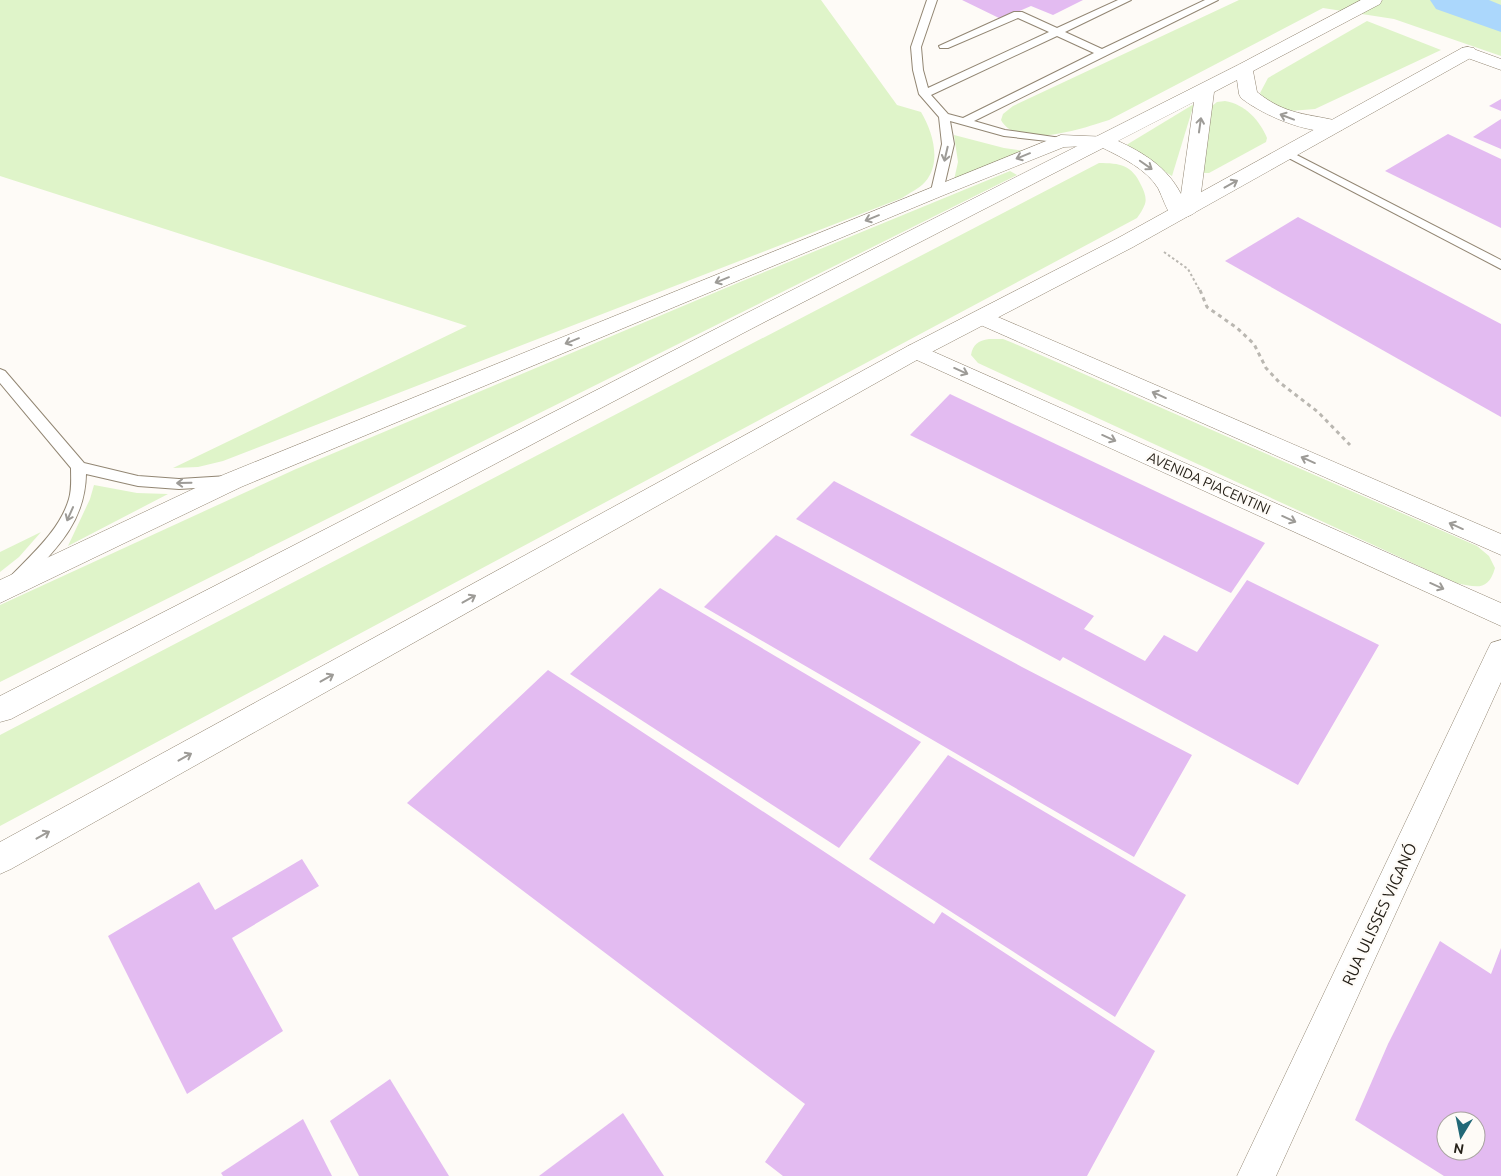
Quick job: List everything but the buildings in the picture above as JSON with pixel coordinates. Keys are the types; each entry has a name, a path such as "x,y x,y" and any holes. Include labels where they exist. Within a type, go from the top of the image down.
{"main road":[{"path":"0,710 744,324 1244,69 1374,0"},
{"path":"0,859 916,351 984,318 1184,211 1468,52 1501,64"},
{"path":"1244,69 1248,94 1263,107 1292,120 1335,126"},
{"path":"1184,211 1205,89"},
{"path":"6,589 232,481 1061,141 1104,141 1129,153 1152,168 1184,211"},
{"path":"984,318 1501,545"},
{"name":"AVENIDA PIACENTINI","path":"916,351 1501,616"},
{"name":"RUA ULISSES VIGANÓ","path":"1261,1174 1501,651"}],"lane":[{"path":"932,0 916,47 918,70 924,94 944,116 1004,133 1061,141"},
{"path":"924,94 1126,0"},
{"path":"964,122 1213,0"},
{"path":"944,46 1018,14 1102,53"},
{"path":"938,191 948,144 944,116"},
{"path":"1287,153 1501,265"},
{"path":"0,374 79,467 138,481 180,484 232,481"},
{"path":"6,589 47,548 67,523 77,500 79,467"}],"path":[{"path":"1159,250 1188,269 1208,307 1237,328 1254,344 1266,368 1279,382 1318,412 1356,451"}],"green space":[{"path":"0,0 821,0 897,105 921,112 929,129 934,147 933,166 925,182 902,198 223,461 198,467 173,468 467,326 0,176"},
{"path":"1239,0 1501,0 1501,56 1394,19 1323,8 1109,120 1068,132 1036,136 1022,134 1009,129 1001,120 1003,114 1013,106"},
{"path":"1367,21 1441,50 1315,109 1290,111 1266,103 1260,93 1268,78"},
{"path":"1225,101 1239,106 1251,114 1264,132 1267,138 1266,142 1209,173 1201,173 1200,165 1212,106 1217,102"},
{"path":"1194,104 1172,176 1123,147"},
{"path":"954,135 1004,148 1025,151 954,180 958,162"},
{"path":"1099,163 1124,166 1134,173 1146,199 1137,218 0,826 0,735"},
{"path":"1010,171 1017,175 0,682 0,605 296,469 740,282"},
{"path":"989,339 1003,339 1013,343 1477,546 1489,556 1495,568 1492,576 1489,581 1480,586 1456,583 978,363 971,355 973,348 979,342"},
{"path":"94,485 137,493 168,494 68,546 90,499"},
{"path":"41,532 19,557 0,572 0,552"}],"waterway":[{"path":"1451,0 1501,19"}]}
